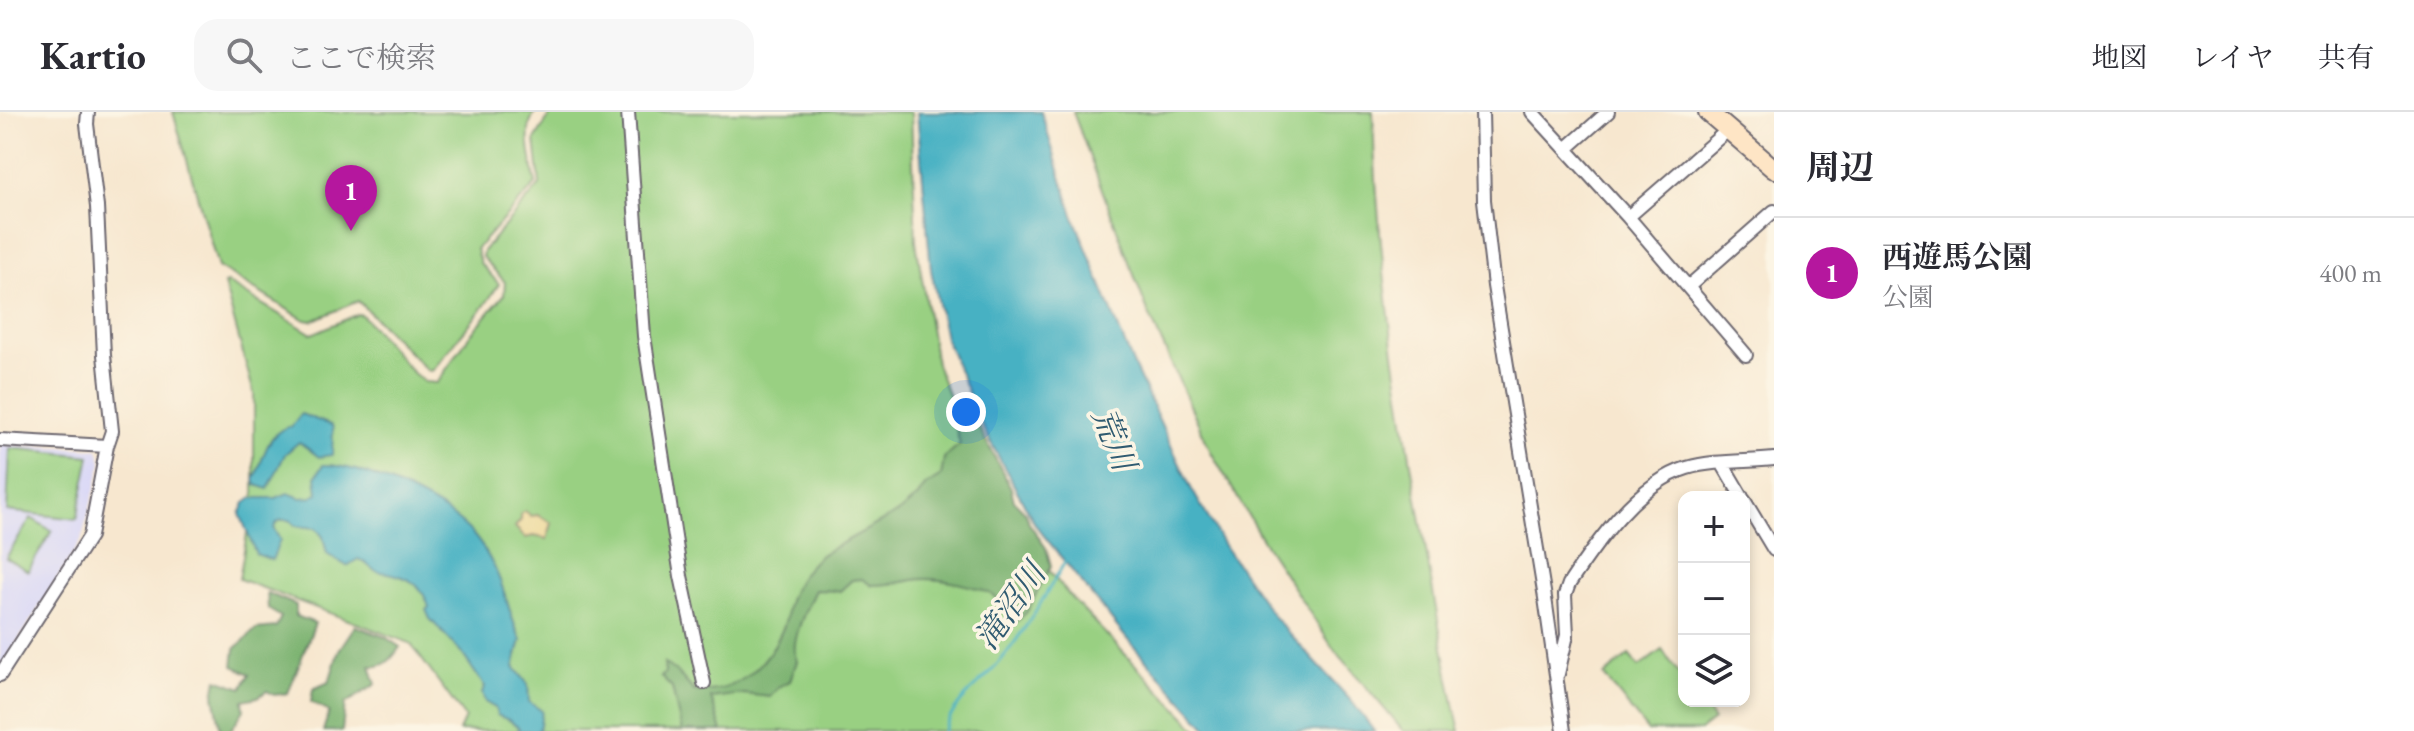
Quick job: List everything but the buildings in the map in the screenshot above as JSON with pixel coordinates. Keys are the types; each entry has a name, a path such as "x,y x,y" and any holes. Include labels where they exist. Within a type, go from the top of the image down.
{"street":[{"path":"0,675 90,536 112,431 88,112"},
{"path":"628,112 644,336 681,576 704,683"},
{"path":"1482,112 1484,200 1494,286 1564,731"},
{"path":"1532,112 1628,217 1746,355"},
{"path":"1566,149 1608,112"},
{"path":"1708,112 1774,169"},
{"path":"1628,217 1729,129"},
{"path":"1688,287 1774,211"},
{"path":"0,440 107,446"},
{"path":"1557,678 1567,635 1565,595 1580,568 1633,501 1647,489 1688,468 1774,459"},
{"path":"1722,463 1739,491"},
{"path":"1750,510 1774,550"}],"shaded area":[{"path":"0,444 98,449 102,462 81,541 0,669"}],"green space":[{"path":"173,112 535,112 529,137 536,184 476,249 480,263 499,284 432,371 427,370 358,301 312,321 305,320 218,267"},
{"path":"552,112 911,112 916,242 936,364 971,452 1029,546 1073,600 1199,731 459,731 465,718 410,643 239,579 254,493 254,394 224,284 312,334 362,315 412,372 425,382 437,383 470,335 504,295 505,282 482,257 483,251 540,185 535,140"},
{"path":"1073,112 1373,112 1378,212 1395,361 1438,621 1460,731 1403,731 1331,645 1266,546 1211,452 1146,307"},
{"path":"964,418 974,418 1011,488 1014,501 1026,513 1046,548 1051,566 1027,612 1012,626 1003,604 991,594 970,586 933,579 871,585 862,579 852,580 840,591 815,590 797,636 797,661 790,681 770,697 744,694 711,698 722,731 682,731 672,688 661,677 665,673 664,663 694,691 731,685 753,671 777,640 791,596 806,570 822,554 899,512 925,486 941,476 944,458 960,444 955,426"},
{"path":"10,448 90,456 77,519 7,511"},
{"path":"31,518 52,531 28,571 6,558"},
{"path":"267,593 296,605 296,616 315,623 288,693 274,695 267,691 258,697 243,700 244,710 230,731 221,731 214,695 217,679 242,688 250,674 233,666 235,649 256,629 276,627 281,617 268,609"},
{"path":"355,626 385,637 400,647 388,662 370,666 376,684 345,704 342,731 323,731 329,712 311,702 313,689 329,682 339,650"},
{"path":"1662,650 1678,672 1678,707 1704,707 1714,720 1700,731 1648,731 1604,676 1629,655 1639,667"}],"sand":[{"path":"525,511 552,523 547,539 534,536 525,538 515,527"}],"water":[{"name":"荒川","path":"917,112 1041,112 1073,215 1133,364 1191,488 1225,547 1274,617 1352,702 1374,731 1210,731 1127,639 1036,526 983,428 945,338 931,270"},
{"path":"301,414 331,425 332,455 319,457 299,442 285,454 268,489 256,485 254,480 271,440 276,433 292,426"},
{"path":"323,465 356,470 394,484 446,512 474,536 497,574 521,640 514,667 528,684 529,702 542,711 539,731 517,731 519,728 497,715 495,708 485,702 482,693 485,687 461,652 430,619 426,610 429,607 427,600 412,582 391,573 376,571 358,559 347,566 327,554 323,537 316,528 296,526 290,520 275,524 274,529 280,540 272,560 256,554 240,514 245,503 251,498 276,498 288,493 301,498 312,497 318,493 316,476"}],"waterway":[{"name":"滝沼川","path":"944,731 962,700 994,668 1020,635 1066,560"}],"place":[{"name":"西遊馬公園","path":"351,231"}]}
